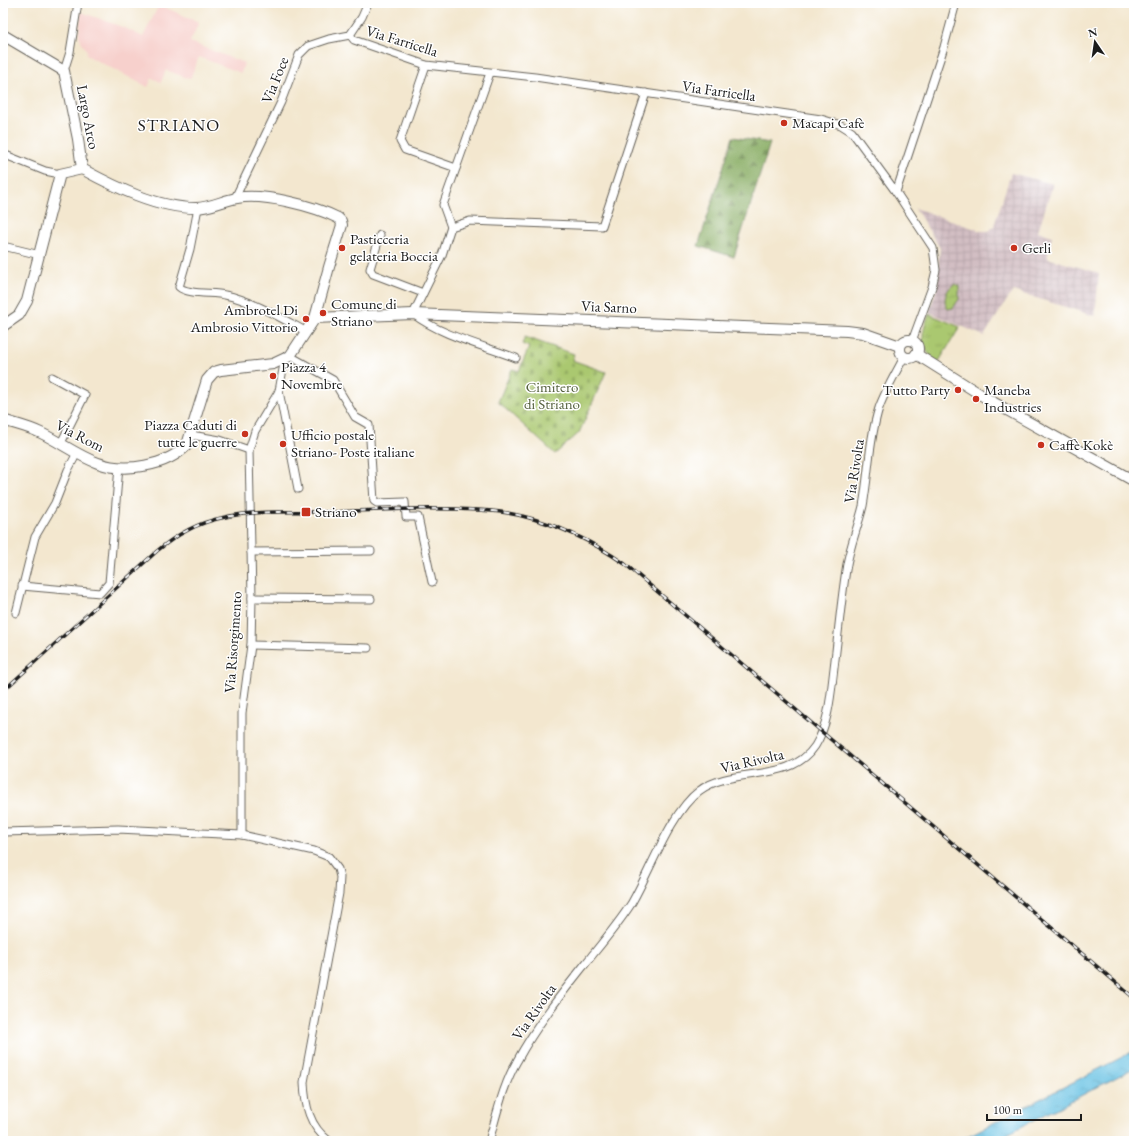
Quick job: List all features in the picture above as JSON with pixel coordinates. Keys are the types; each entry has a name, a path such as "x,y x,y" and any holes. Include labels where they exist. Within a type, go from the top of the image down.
{"main road":[{"path":"3,35 64,71"},
{"name":"Largo Arco","path":"64,71 78,140 82,169"},
{"path":"3,326 19,315 27,301 60,174 82,169 146,198 181,207 198,208 224,203 235,198"},
{"name":"Via Risorgimento","path":"235,198 275,199 333,216 342,221 342,226 329,266 316,318 288,357"},
{"name":"Via Sarno","path":"316,318 413,314 847,331 863,333 900,346"},
{"path":"904,341 912,341 918,347 916,354 910,358 904,357 900,351 900,346 904,341"},
{"path":"916,354 991,401 1134,481"},
{"name":"Via Rom","path":"3,420 39,432 98,464 119,467 149,466 169,459 180,452 187,445 207,380 214,372 273,364 288,357"}],"street":[{"path":"64,71 70,52 78,3"},
{"path":"350,35 362,17 368,3"},
{"path":"896,192 944,47 956,3"},
{"name":"Via Farricella","path":"350,35 354,40 426,65 535,77 646,93 821,119 841,125 852,132 896,192 933,248 936,270 932,287 912,341"},
{"name":"Via Foce","path":"235,198 281,102 299,55 308,46 329,39 350,35"},
{"path":"426,65 400,141 405,150 456,168"},
{"path":"490,73 443,206 451,227 442,255 413,314 424,323 439,330 516,358"},
{"path":"451,227 470,221 602,226 646,93"},
{"path":"3,154 45,171 60,174"},
{"path":"198,208 190,250 180,287 193,291 237,298 307,332"},
{"path":"380,235 370,270 373,274 423,293"},
{"path":"3,246 40,255"},
{"path":"288,357 333,380 355,417 369,425 374,501 377,503 405,502 406,517 418,517 432,582"},
{"name":"Via Risorgimento","path":"242,835 242,713 251,645 252,598 249,450 255,431 279,391 288,357"},
{"name":"Via Rivolta","path":"489,1141 505,1088 517,1061 541,1023 631,904 678,815 689,799 702,789 715,782 733,777 774,771 793,765 804,758 815,746 826,717 831,689 846,567 869,477 874,428 880,405 904,357"},
{"path":"52,378 86,395 61,443"},
{"path":"279,391 298,489"},
{"path":"191,435 220,440 249,450"},
{"path":"16,612 35,537 55,503 68,470 77,453"},
{"path":"22,586 100,593 110,584 119,467"},
{"path":"251,552 371,551"},
{"path":"252,598 371,599"},
{"path":"251,645 368,648"},
{"path":"3,832 118,829 242,835 322,853 334,862 338,869 340,883 333,933 304,1082 305,1102 308,1113 318,1131 329,1141"}],"shaded area":[{"path":"159,5 199,22 190,42 244,63 241,73 199,57 190,79 166,70 161,82 152,78 148,87 86,55 87,51 79,35 81,12 125,28 143,37"},
{"name":"Gerli","path":"1011,173 1053,184 1038,231 1052,236 1047,258 1099,273 1095,316 1013,291 984,336 929,312 936,291 940,248 915,208 981,231 989,231 994,226"}],"green space":[{"path":"733,137 770,143 734,257 698,246"},
{"path":"955,284 959,286 959,299 953,308 948,309 945,303 946,295 949,289"},
{"path":"929,314 960,327 938,363 927,352 924,346 924,328"},
{"name":"Cimitero di Striano","path":"525,337 574,354 572,360 606,372 579,433 555,454 498,402 512,369 519,371 529,347 522,344"}],"water":[{"path":"1134,1051 1134,1068 994,1141 958,1141"}],"railway":[{"path":"3,691 157,551 187,530 212,520 234,515 261,513 422,509 494,511 536,520 576,535 601,548 625,564 1134,998"}],"place":[{"name":"Macapi Cafè","path":"784,123"},
{"name":"Pasticceria gelateria Boccia","path":"342,248"},
{"name":"Gerli","path":"1014,248"},
{"name":"Comune di Striano","path":"323,313"},
{"name":"Ambrotel Di Ambrosio Vittorio","path":"306,319"},
{"name":"Piazza 4 Novembre","path":"273,376"},
{"name":"Tutto Party","path":"958,390"},
{"name":"Maneba Industries","path":"976,399"},
{"name":"Piazza Caduti di tutte le guerre","path":"245,434"},
{"name":"Ufficio postale Striano- Poste italiane","path":"283,444"},
{"name":"Caffè Kokè","path":"1041,445"},
{"name":"Striano","path":"306,512"}],"district":[{"name":"STRIANO","path":"179,125"}]}
